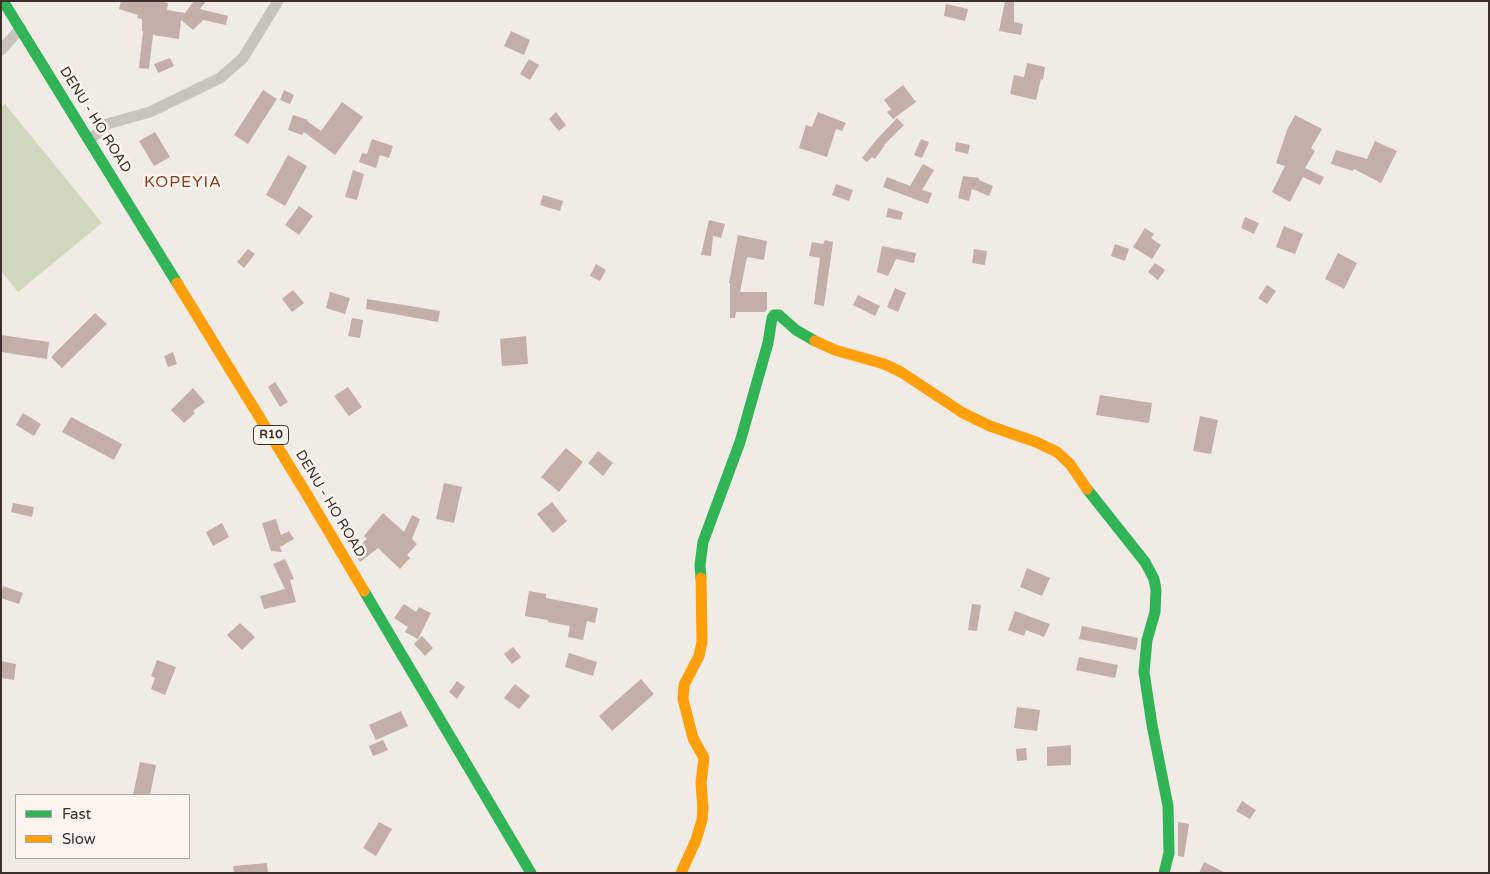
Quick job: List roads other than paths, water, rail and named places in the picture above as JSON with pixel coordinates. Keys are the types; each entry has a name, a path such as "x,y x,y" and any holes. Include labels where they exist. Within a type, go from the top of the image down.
{"street":[{"name":"DENU - HO ROAD","path":"4,1 306,493 531,873"},
{"path":"90,140 107,124 150,112 220,78 243,58 278,1"},
{"path":"1,50 21,28"},
{"path":"681,873 696,840 702,820 703,808 701,783 704,758 693,738 683,699 684,685 699,656 702,642 700,565 703,542 740,442 768,343 772,318 779,315 796,330 810,338 835,350 884,364 901,372 963,413 990,426 1057,452 1070,464 1145,562 1154,579 1156,590 1154,612 1147,640 1144,672 1168,806 1169,853 1164,873"}],"district":[{"name":"KOPEYIA","path":"183,183"}]}
